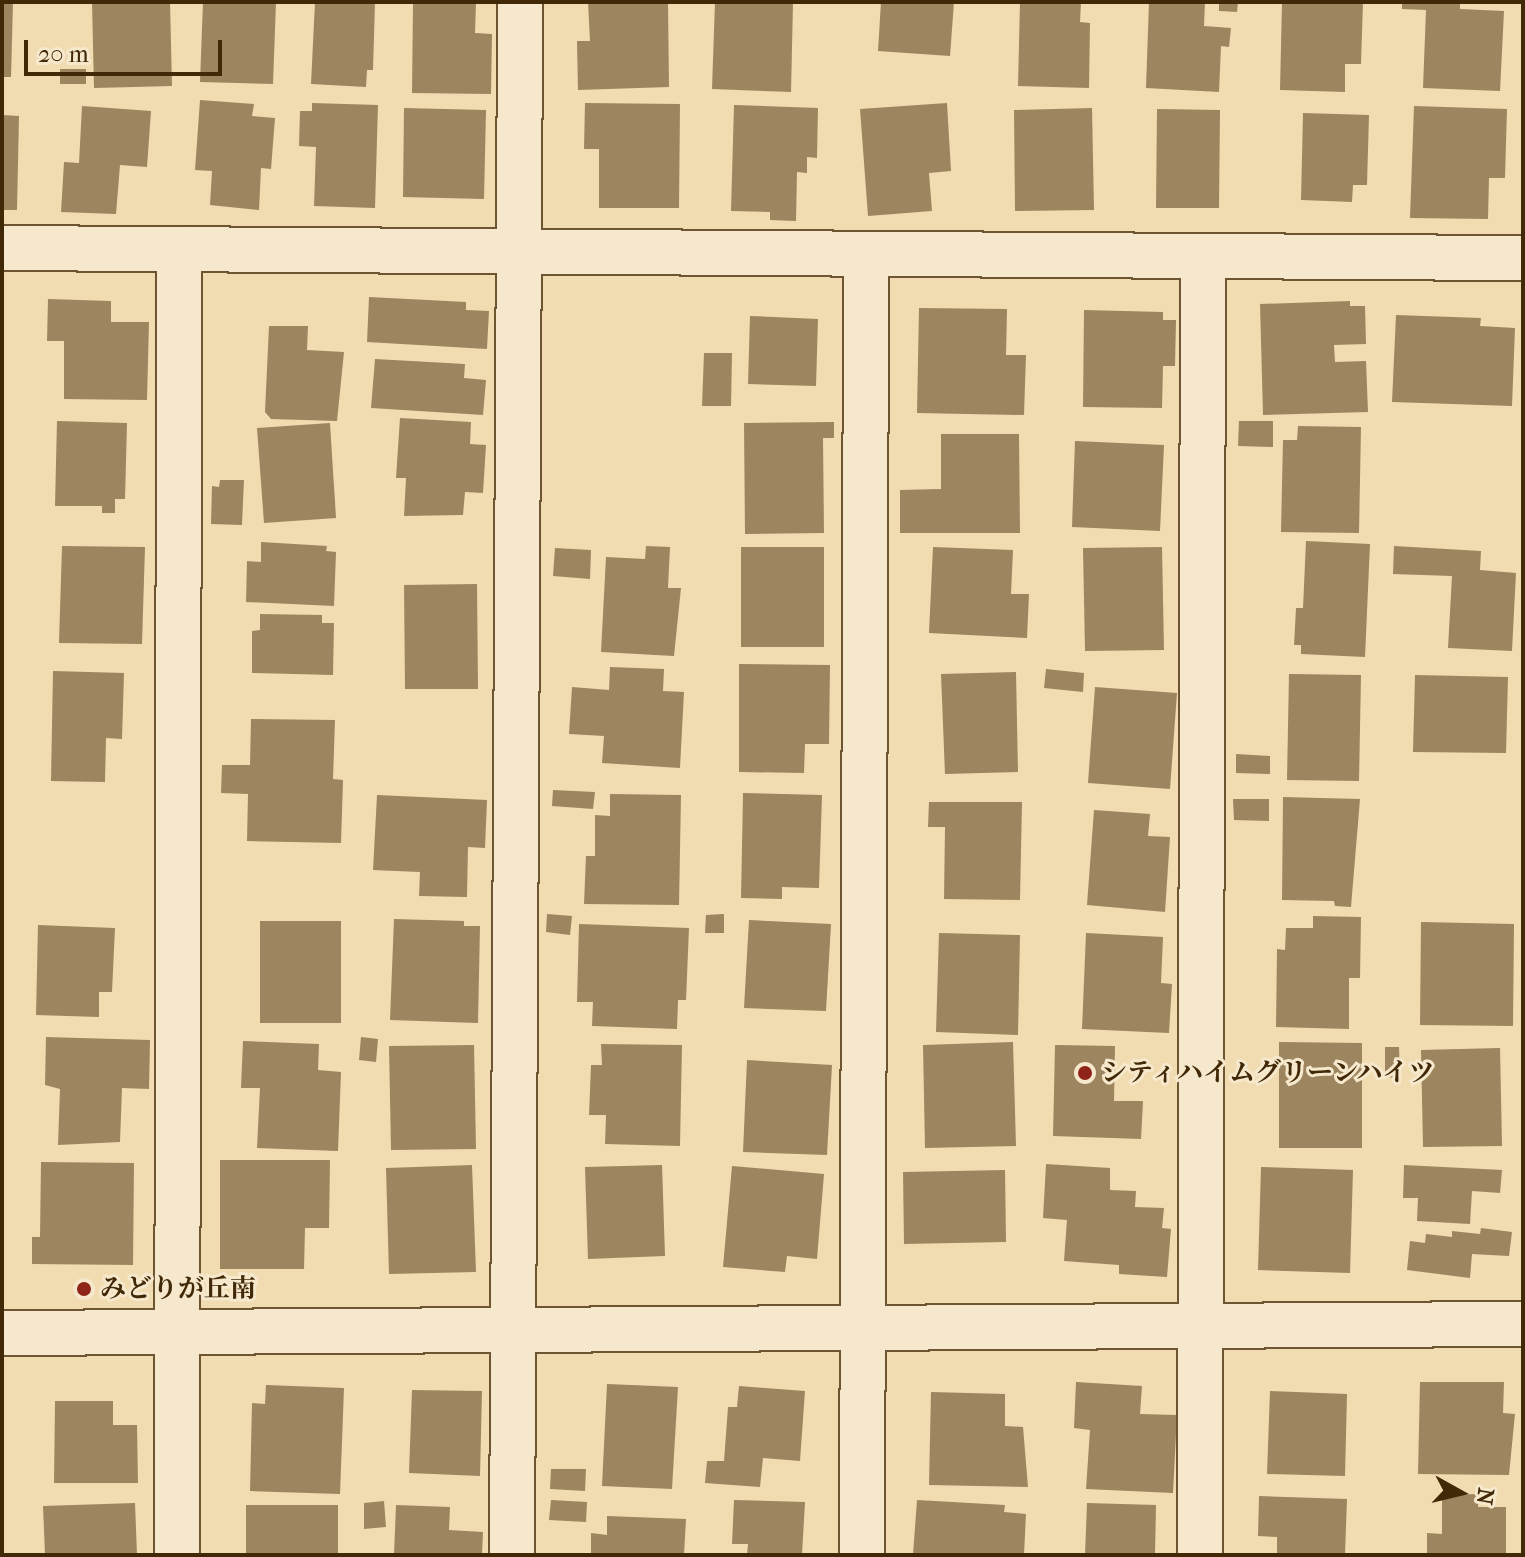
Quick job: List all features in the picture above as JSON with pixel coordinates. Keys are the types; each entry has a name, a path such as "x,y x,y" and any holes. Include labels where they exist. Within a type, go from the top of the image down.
{"street":[{"path":"512,1555 520,2"},
{"path":"2,248 1523,258"},
{"path":"177,1555 179,249"},
{"path":"862,1555 866,254"},
{"path":"1200,1555 1203,256"},
{"path":"2,1333 1523,1324"}],"building":[{"path":"2,2 13,2 11,77 2,77"},
{"path":"92,2 170,2 172,86 94,88"},
{"path":"203,2 276,2 273,84 200,82"},
{"path":"315,2 375,2 373,70 367,70 366,87 311,84"},
{"path":"413,2 476,2 475,33 492,34 491,94 412,93"},
{"path":"588,2 668,2 669,87 578,90 577,41 590,41"},
{"path":"715,2 793,3 791,92 712,89"},
{"path":"881,2 954,2 950,56 878,51"},
{"path":"1020,2 1081,2 1080,22 1090,23 1089,88 1018,86"},
{"path":"1149,2 1205,2 1204,26 1231,28 1229,47 1221,46 1219,92 1146,88"},
{"path":"1219,2 1238,2 1237,12 1219,11"},
{"path":"1282,2 1363,2 1361,64 1345,64 1345,92 1280,90"},
{"path":"1402,2 1460,2 1460,9 1504,11 1500,91 1423,88 1426,10 1402,9"},
{"path":"60,69 86,69 86,84 60,84"},
{"path":"200,100 254,104 252,116 275,118 271,169 261,168 259,210 210,205 212,171 195,170"},
{"path":"312,103 378,105 375,208 314,206 316,147 299,146 300,111 312,111"},
{"path":"585,103 680,104 679,208 599,208 599,149 584,149"},
{"path":"947,103 951,171 929,173 932,211 868,216 860,109"},
{"path":"734,105 818,108 817,158 807,157 807,173 797,172 796,221 770,220 770,212 731,211"},
{"path":"82,106 151,111 147,167 120,165 116,214 61,212 64,162 79,163"},
{"path":"1414,106 1507,109 1505,178 1489,178 1488,219 1410,218"},
{"path":"404,108 486,110 484,199 403,197"},
{"path":"1092,108 1094,210 1015,211 1014,110"},
{"path":"1157,109 1220,110 1219,208 1156,208"},
{"path":"1303,113 1369,115 1367,185 1353,185 1352,202 1301,200"},
{"path":"2,115 19,116 17,210 2,210"},
{"path":"369,297 466,302 466,310 489,311 487,349 367,342"},
{"path":"48,299 111,301 111,322 149,322 147,400 64,399 64,341 47,341"},
{"path":"1350,301 1350,306 1365,306 1366,344 1334,345 1335,362 1366,361 1368,412 1263,415 1260,304"},
{"path":"919,308 1007,309 1006,355 1026,355 1024,415 917,413"},
{"path":"1084,310 1163,312 1163,320 1176,320 1175,366 1163,366 1162,408 1083,407"},
{"path":"1396,315 1481,318 1480,326 1515,328 1512,406 1392,402"},
{"path":"750,316 818,319 816,386 748,384"},
{"path":"269,326 308,326 307,350 344,352 337,421 271,419 265,412"},
{"path":"704,353 732,353 731,406 702,406"},
{"path":"375,359 465,364 464,378 486,380 483,415 371,408"},
{"path":"400,418 471,422 470,444 486,445 483,493 465,492 463,515 404,516 406,478 396,478"},
{"path":"57,421 127,423 125,499 115,499 115,513 102,513 102,506 55,506"},
{"path":"1239,421 1273,421 1273,447 1238,446"},
{"path":"834,422 834,438 823,438 824,533 745,534 744,423"},
{"path":"330,423 336,518 264,523 257,428"},
{"path":"1298,426 1361,427 1359,533 1281,532 1283,440 1297,440"},
{"path":"941,434 1019,434 1020,533 900,533 900,490 941,489"},
{"path":"1075,441 1164,445 1160,531 1072,527"},
{"path":"220,480 244,480 242,525 211,524 212,486 219,487"},
{"path":"1306,541 1370,544 1365,657 1301,654 1301,645 1294,645 1296,608 1303,608"},
{"path":"261,542 327,546 326,551 336,552 334,606 246,602 247,561 261,562"},
{"path":"62,546 145,547 142,644 59,643"},
{"path":"646,546 670,547 668,588 681,588 674,656 601,652 606,557 645,559"},
{"path":"1394,546 1481,551 1480,570 1516,573 1512,651 1448,648 1452,576 1393,574"},
{"path":"741,547 824,547 824,647 741,647"},
{"path":"933,547 1013,550 1011,594 1029,594 1027,638 929,633"},
{"path":"1162,547 1164,650 1085,651 1083,548"},
{"path":"555,548 591,550 590,579 553,576"},
{"path":"477,584 478,689 405,689 404,585"},
{"path":"260,614 322,615 322,623 334,623 333,675 252,673 252,631 260,630"},
{"path":"739,664 830,665 829,744 805,744 804,773 739,772"},
{"path":"610,667 664,669 663,691 684,692 680,768 602,763 604,736 569,734 572,687 609,690"},
{"path":"1046,669 1084,673 1083,692 1044,688"},
{"path":"53,671 124,673 122,739 106,738 105,782 51,781"},
{"path":"1016,672 1018,772 945,774 941,674"},
{"path":"1289,674 1361,675 1359,781 1287,780"},
{"path":"1415,675 1508,677 1506,753 1413,752"},
{"path":"1095,687 1177,693 1170,789 1088,783"},
{"path":"251,719 335,720 333,779 343,780 341,843 247,841 248,794 221,793 222,765 250,765"},
{"path":"1236,754 1270,756 1270,774 1236,773"},
{"path":"553,790 595,792 593,809 552,806"},
{"path":"743,793 822,795 819,888 782,887 782,899 741,898"},
{"path":"610,794 681,795 679,905 584,904 586,856 595,856 595,815 610,816"},
{"path":"377,795 487,800 485,848 468,847 467,897 419,896 420,872 373,870"},
{"path":"1283,797 1360,799 1351,907 1335,906 1334,901 1282,900"},
{"path":"1233,799 1269,799 1269,821 1234,820"},
{"path":"929,802 1022,802 1020,900 944,899 945,827 928,827"},
{"path":"1094,810 1150,814 1148,836 1170,837 1165,912 1087,905"},
{"path":"547,914 572,916 570,935 546,932"},
{"path":"724,914 724,933 705,933 706,915"},
{"path":"1313,916 1361,917 1360,978 1349,978 1349,1029 1276,1027 1277,949 1285,950 1286,928 1313,928"},
{"path":"394,919 464,921 464,926 480,926 478,1023 390,1020"},
{"path":"749,920 831,924 826,1011 744,1008"},
{"path":"260,921 341,921 341,1023 260,1023"},
{"path":"1421,922 1514,924 1513,1026 1420,1025"},
{"path":"579,924 689,928 686,1000 678,1000 677,1029 592,1026 593,1002 577,1002"},
{"path":"38,925 115,928 112,992 99,992 99,1017 36,1015"},
{"path":"939,933 1020,935 1018,1035 936,1032"},
{"path":"1086,933 1163,937 1161,983 1172,984 1169,1033 1082,1029"},
{"path":"46,1037 150,1040 149,1089 122,1088 120,1142 58,1145 60,1089 45,1085"},
{"path":"361,1037 378,1039 376,1062 359,1060"},
{"path":"243,1041 319,1044 318,1070 341,1072 338,1151 257,1148 260,1088 241,1088"},
{"path":"1013,1042 1016,1146 925,1148 923,1045"},
{"path":"1279,1042 1362,1043 1362,1148 1279,1148"},
{"path":"601,1044 682,1045 680,1146 605,1144 606,1115 589,1115 591,1065 602,1065"},
{"path":"474,1045 476,1149 391,1150 389,1046"},
{"name":"シティハイムグリーンハイツ","path":"1055,1045 1115,1046 1114,1101 1143,1101 1141,1139 1053,1136"},
{"path":"1385,1047 1399,1047 1400,1078 1385,1077"},
{"path":"1500,1048 1502,1146 1423,1147 1421,1050"},
{"path":"747,1060 832,1065 827,1155 743,1152"},
{"path":"220,1160 330,1160 329,1228 305,1228 304,1269 220,1269"},
{"path":"41,1162 134,1163 133,1265 32,1264 32,1237 40,1237"},
{"path":"1046,1164 1110,1168 1110,1190 1136,1191 1135,1207 1164,1208 1162,1228 1171,1229 1167,1277 1119,1274 1119,1265 1064,1261 1067,1220 1043,1218"},
{"path":"472,1165 476,1272 389,1274 386,1168"},
{"path":"662,1165 665,1256 588,1259 585,1167"},
{"path":"1404,1165 1502,1170 1500,1193 1472,1191 1470,1224 1417,1221 1418,1198 1403,1198"},
{"path":"732,1166 824,1174 817,1259 787,1256 785,1272 723,1267"},
{"path":"1261,1167 1353,1170 1350,1273 1258,1270"},
{"path":"1005,1170 1006,1242 904,1244 903,1172"},
{"path":"1481,1228 1512,1232 1509,1256 1472,1254 1470,1278 1407,1270 1410,1241 1425,1243 1426,1234 1452,1237 1452,1231 1480,1234"},
{"path":"1076,1382 1142,1386 1140,1414 1177,1415 1173,1493 1086,1489 1090,1430 1074,1428"},
{"path":"1420,1382 1504,1382 1503,1413 1515,1414 1509,1475 1418,1474"},
{"path":"607,1384 678,1387 672,1489 602,1486"},
{"path":"266,1385 344,1388 340,1494 250,1491 252,1403 265,1404"},
{"path":"739,1386 805,1391 800,1461 763,1458 760,1487 705,1483 707,1461 724,1461 728,1407 737,1407"},
{"path":"412,1390 482,1391 480,1476 409,1473"},
{"path":"1270,1391 1347,1394 1345,1476 1267,1474"},
{"path":"931,1392 1005,1394 1005,1426 1023,1427 1028,1487 929,1485"},
{"path":"55,1401 113,1401 113,1425 137,1425 138,1483 54,1483"},
{"path":"551,1469 586,1469 585,1491 550,1489"},
{"path":"1479,1494 1478,1507 1506,1507 1506,1555 1427,1555 1427,1533 1442,1534 1442,1495"},
{"path":"1259,1496 1347,1499 1345,1555 1277,1555 1277,1537 1258,1536"},
{"path":"551,1500 587,1502 586,1522 549,1520"},
{"path":"734,1500 805,1502 802,1555 747,1555 748,1544 732,1544"},
{"path":"917,1500 1005,1505 1004,1512 1026,1514 1024,1555 913,1555"},
{"path":"384,1501 386,1527 364,1529 364,1503"},
{"path":"135,1503 137,1555 45,1555 43,1506"},
{"path":"1087,1503 1156,1505 1155,1555 1085,1555"},
{"path":"246,1505 338,1505 338,1555 246,1555"},
{"path":"396,1505 450,1507 449,1530 483,1532 482,1555 394,1555"},
{"path":"607,1516 686,1519 684,1555 591,1555 591,1533 607,1535"}],"place":[{"name":"シティハイムグリーンハイツ","path":"1085,1073"},
{"name":"みどりが丘南","path":"84,1289"}]}
